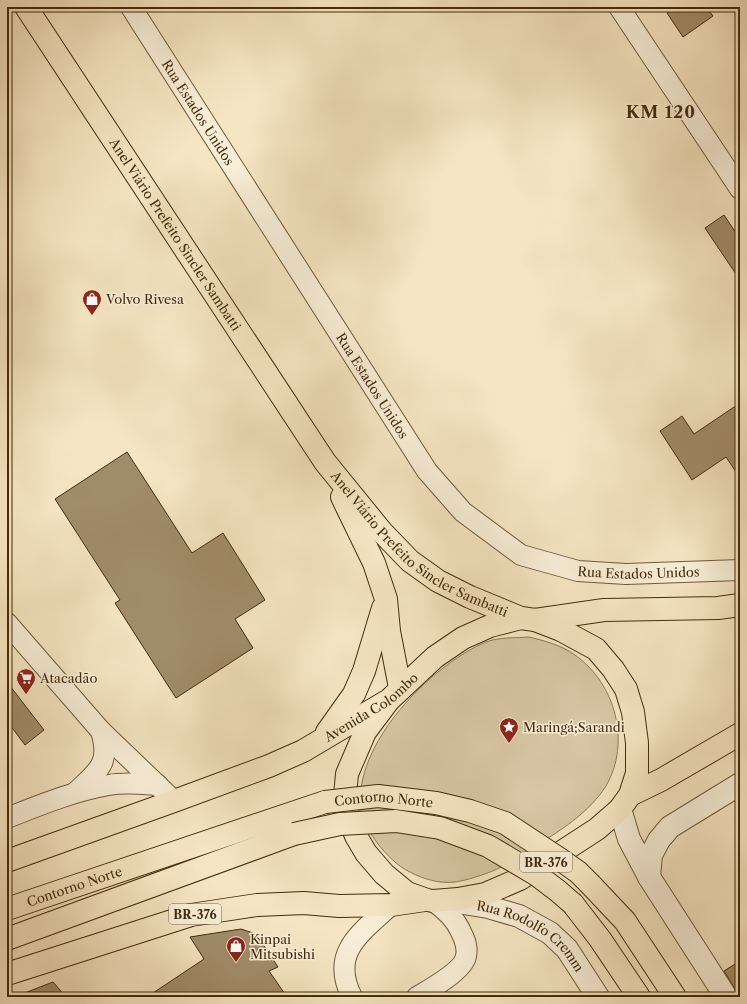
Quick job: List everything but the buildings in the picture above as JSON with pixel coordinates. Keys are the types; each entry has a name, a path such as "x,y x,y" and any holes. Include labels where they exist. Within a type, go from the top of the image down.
{"main road":[{"name":"Anel Viário Prefeito Sincler Sambatti","path":"26,7 325,462 382,532 410,561 438,581 470,597 561,630 596,649 613,669 626,689 633,712 637,743 637,773 625,802"},
{"name":"Anel Viário Prefeito Sincler Sambatti","path":"325,462 374,563 386,599 394,694"},
{"path":"320,742 354,694 364,671 386,599"},
{"name":"Avenida Colombo","path":"7,861 269,766 303,751 320,742 394,694 435,657 463,638 490,626 528,619 604,610 718,608 740,605"},
{"path":"394,694 365,732 347,774 345,796 348,816 356,836 366,853 384,874 407,893 438,902"},
{"name":"BR-376","path":"7,974 192,915 257,905 304,903 339,906 391,905 438,902 485,894 520,879 597,829 625,802 740,734"},
{"path":"661,780 740,753"},
{"name":"Contorno Norte","path":"7,908 325,802 378,796 429,802 470,811 505,823 572,868 591,885 625,921 674,997"},
{"name":"Contorno Norte","path":"7,939 294,834 340,824 396,821 440,828 488,846 537,875 573,904 600,939 634,990"}],"street":[{"name":"Rua Estados Unidos","path":"131,7 427,471 463,512 521,555 578,571 626,574 740,570"},
{"path":"619,7 740,189"},
{"path":"7,623 101,732 174,801"},
{"path":"74,793 94,775 104,760 106,752 101,732"},
{"path":"7,818 74,793 110,784 132,783 158,785"},
{"path":"649,877 651,855 659,840 670,827 740,784"},
{"path":"625,802 628,839 649,877 726,997"},
{"path":"417,997 445,979 456,970 466,958 466,943 457,922 438,902"},
{"name":"Rua Rodolfo Cremm","path":"438,902 488,907 519,916 550,933 567,949 598,997"},
{"path":"351,995 346,979 344,961 350,946 360,934 391,905"}],"shaded area":[{"path":"529,637 559,646 575,655 589,667 601,682 615,715 618,733 614,769 606,786 589,807 579,816 545,840 499,868 470,879 449,882 426,879 415,875 388,856 367,828 363,819 361,810 362,785 369,760 382,734 400,710 420,688 442,669 464,653 491,640"}],"place":[{"name":"Volvo Rivesa","path":"92,316"},
{"name":"Atacadão","path":"26,695"},
{"name":"Maringá;Sarandi","path":"509,744"},
{"name":"Kinpai Mitsubishi","path":"236,963"}],"district":[{"name":"KM 120","path":"661,112"}]}
